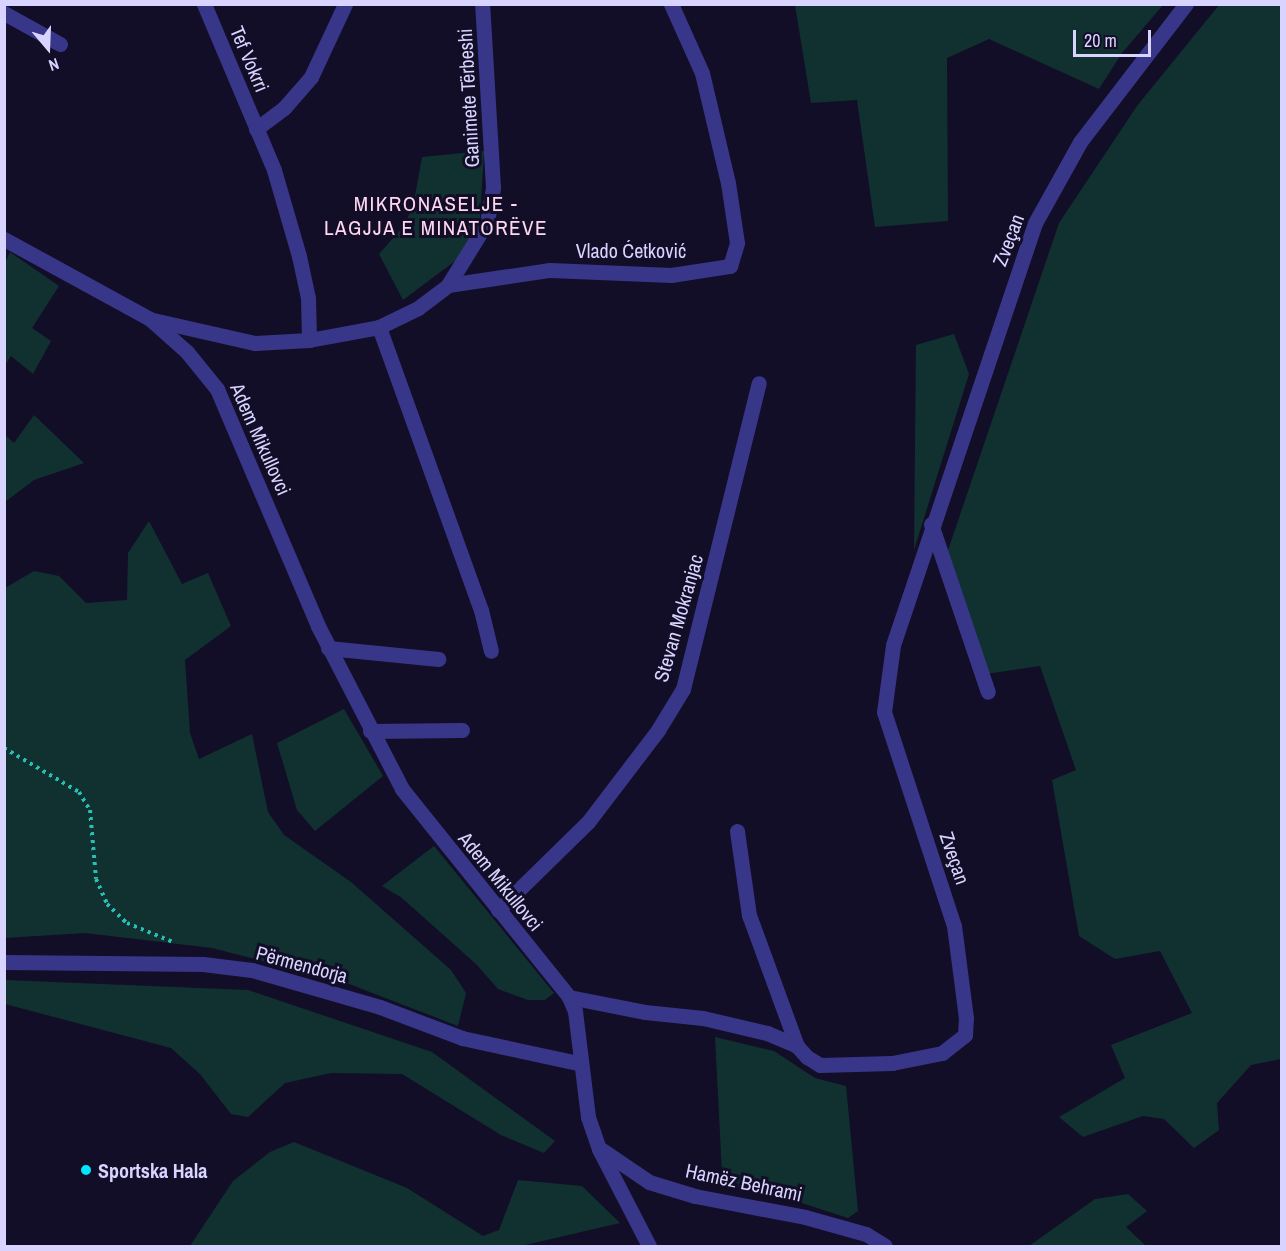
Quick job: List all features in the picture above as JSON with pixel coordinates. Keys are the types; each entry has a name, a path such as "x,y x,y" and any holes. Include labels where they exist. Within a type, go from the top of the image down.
{"street":[{"name":"Tef Vokrri","path":"204,4 274,170 299,256 308,298 309,340"},
{"name":"Tef Vokrri","path":"256,129 284,108 311,77 345,4"},
{"name":"Ganimete Tërbeshi","path":"447,285 487,222 494,187 482,4"},
{"name":"Vlado Ćetković","path":"447,285 550,270 671,275 730,266 737,243 728,183 702,73 670,4"},
{"name":"Zveçan","path":"569,997 645,1012 703,1018 766,1033 797,1046 819,1065 892,1064 942,1053 965,1035 966,1018 954,926 884,712 893,645 931,524 1035,223 1080,142 1186,4"},
{"path":"4,13 60,44"},
{"name":"Adem Mikullovci","path":"4,239 150,319 188,352 217,389 328,648 402,789 569,997 575,1011 578,1063 588,1117 599,1149 649,1246"},
{"path":"150,319 255,343 309,340 379,327 418,308 447,285"},
{"path":"379,327 481,610 491,651"},
{"name":"Stevan Mokranjac","path":"498,910 588,822 658,730 683,689 759,383"},
{"path":"931,524 988,692"},
{"path":"328,648 438,659"},
{"path":"370,731 462,730"},
{"path":"737,831 749,915 797,1046"},
{"name":"Përmendorja","path":"4,962 203,964 252,970 380,1007 476,1042 578,1063"},
{"name":"Hamëz Behrami","path":"599,1149 649,1182 695,1196 805,1217 866,1234 885,1246"}],"path":[{"path":"4,748 79,792 90,810 96,879 107,904 127,923 163,935 203,964"}],"green space":[{"path":"795,4 1163,5 1122,53 1099,89 989,39 947,58 948,221 875,227 857,100 811,103"},
{"path":"1219,5 1281,5 1281,1059 1251,1065 1217,1103 1219,1130 1194,1148 1164,1119 1143,1116 1083,1137 1059,1117 1125,1078 1111,1045 1192,1013 1160,951 1115,959 1079,936 1052,780 1076,770 1040,666 986,674 943,565 1059,223 1137,106"},
{"path":"484,151 480,218 463,255 403,300 379,254 402,228 413,207 422,157"},
{"path":"10,252 59,286 32,328 51,341 33,374 11,356 5,365 5,263"},
{"path":"954,334 969,374 914,550 916,345"},
{"path":"34,415 84,463 34,480 5,502 5,435 14,443"},
{"path":"149,521 182,584 208,573 231,626 185,660 190,733 199,759 252,734 268,812 284,835 351,882 451,970 466,993 458,1026 344,982 212,948 85,933 5,938 5,588 34,571 59,576 86,603 127,600 128,553"},
{"path":"344,709 383,776 315,831 297,810 277,743"},
{"path":"434,846 554,993 545,1000 528,1000 498,989 477,965 402,898 382,886"},
{"path":"5,980 248,990 432,1052 555,1141 544,1153 501,1135 402,1074 331,1073 285,1083 248,1117 231,1114 200,1074 171,1048 5,1004"},
{"path":"715,1037 774,1051 815,1078 846,1086 858,1211 848,1218 755,1188 734,1188 722,1174"},
{"path":"294,1142 407,1188 483,1236 499,1230 518,1180 582,1186 620,1223 521,1246 190,1246 233,1181 270,1152"},
{"path":"1128,1194 1147,1211 1126,1227 1146,1246 1029,1246 1095,1199"}],"place":[{"name":"Sportska Hala","path":"86,1170"}],"district":[{"name":"MIKRONASELJE - LAGJJA E MINATORËVE","path":"436,216"}]}
